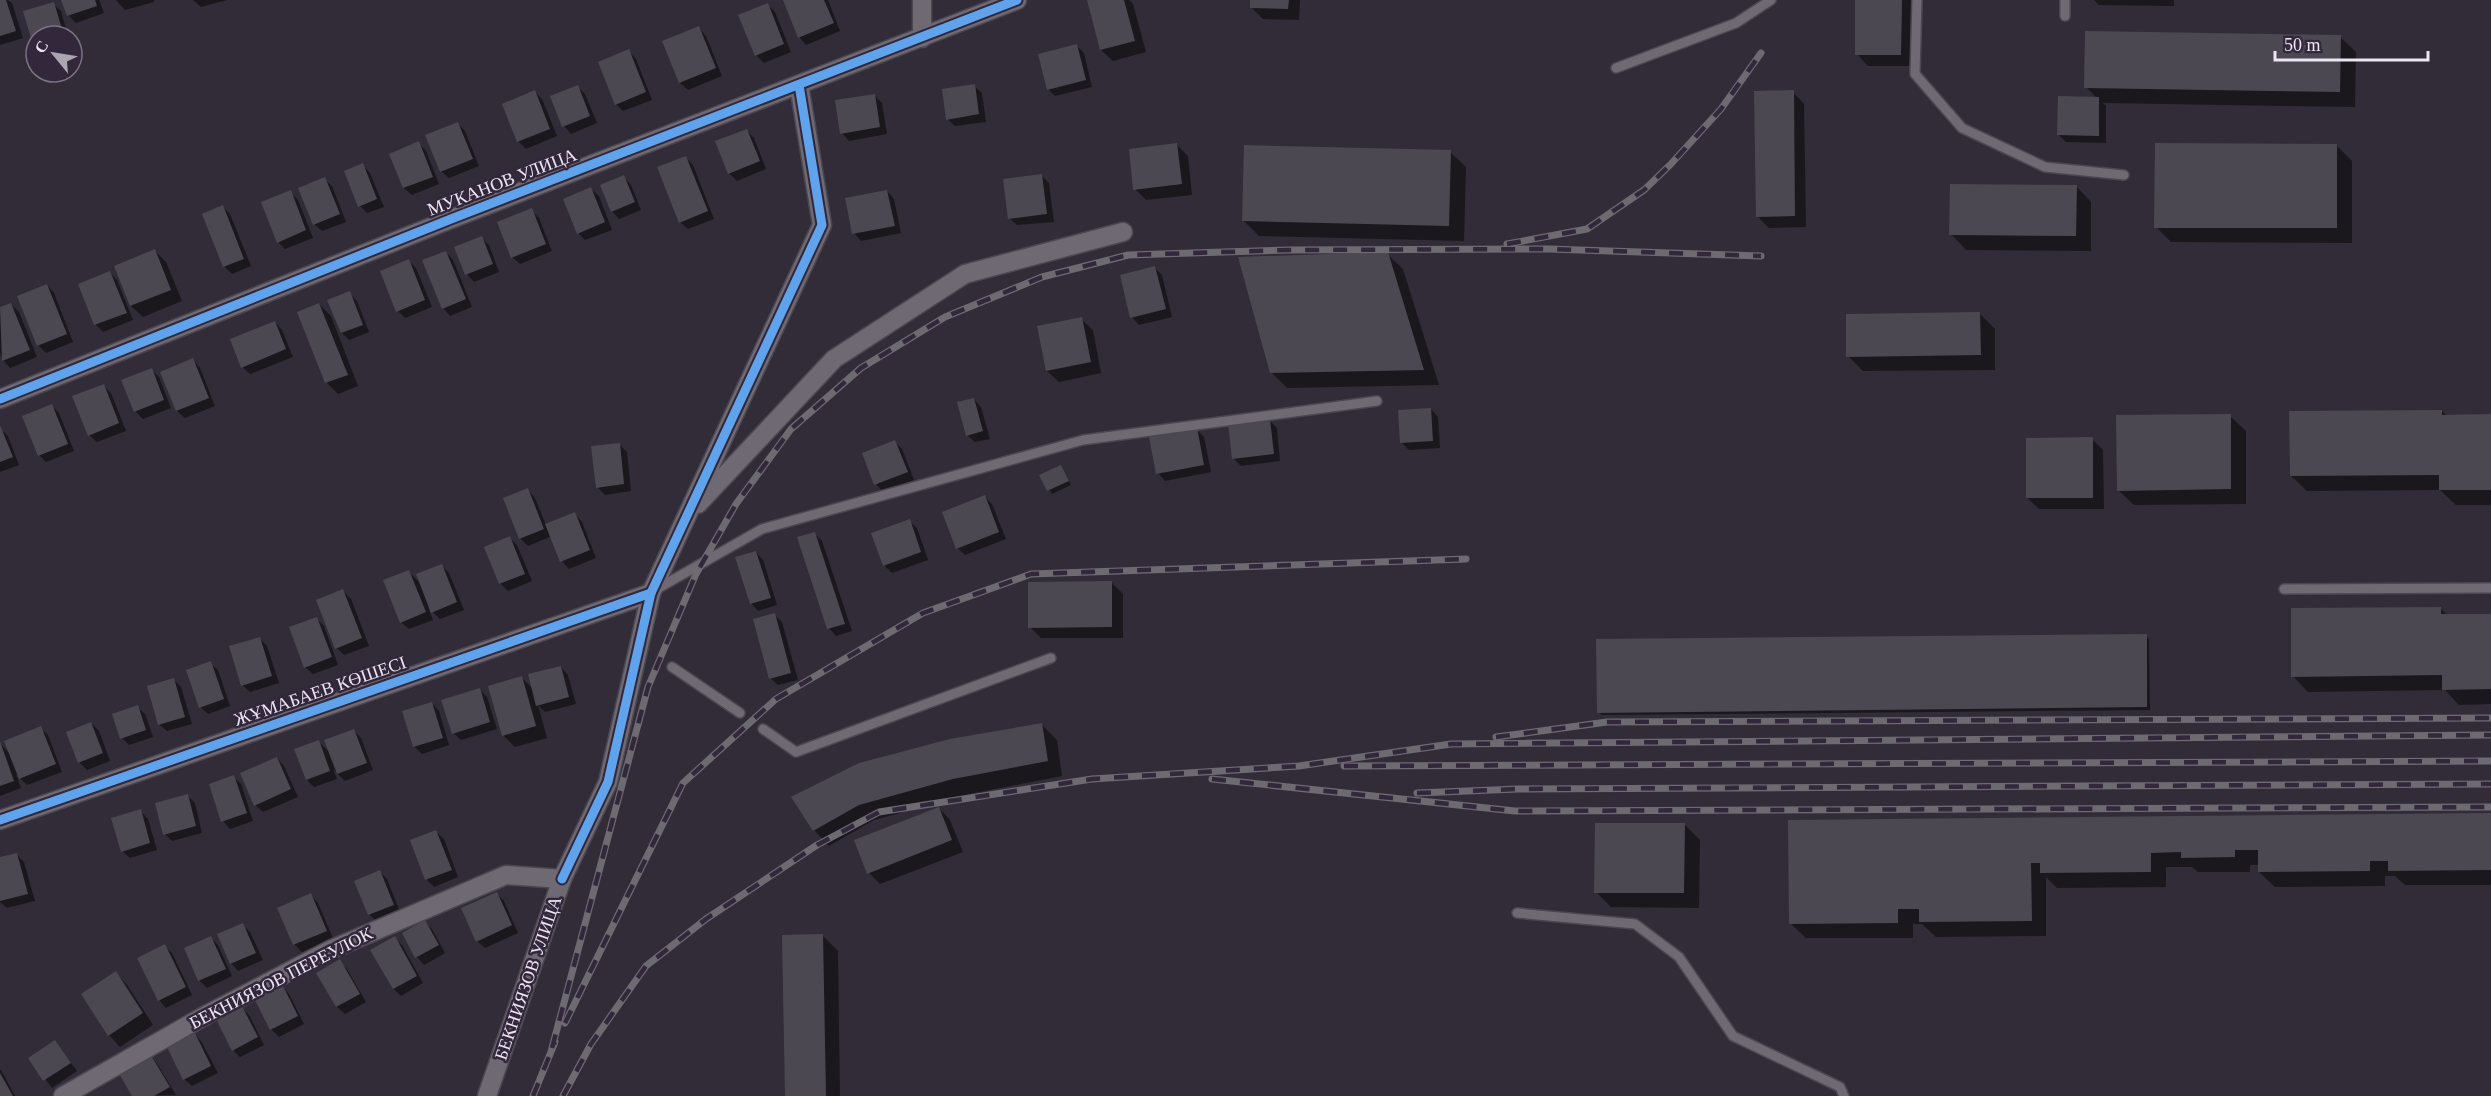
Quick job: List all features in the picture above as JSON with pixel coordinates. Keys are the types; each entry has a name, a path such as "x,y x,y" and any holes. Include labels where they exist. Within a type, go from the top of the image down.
{"street":[{"path":"922,0 922,38"},
{"name":"МУКАНОВ УЛИЦА","path":"0,399 440,223 1017,0"},
{"path":"562,879 608,782 644,647 651,593 822,225 799,85"},
{"path":"687,516 834,359 965,274 1123,232"},
{"name":"ЖҰМАБАЕВ КӨШЕСІ","path":"0,820 651,593"},
{"name":"БЕКНИЯЗОВ УЛИЦА","path":"487,1096 562,879 506,875"},
{"name":"БЕКНИЯЗОВ ПЕРЕУЛОК","path":"63,1096 206,1015 330,950 506,875"}],"lane":[{"path":"1616,68 1736,23 1771,0"},
{"path":"1917,0 1915,74 1962,128 2045,167 2124,175"},
{"path":"2065,0 2065,16"},
{"path":"651,593 762,529 1083,440 1377,401"},
{"path":"2283,589 2491,588"},
{"path":"763,729 796,752 1051,658"},
{"path":"672,666 740,713"},
{"path":"1517,914 1635,924 1679,957 1733,1036 1839,1087 1844,1096"}],"building":[{"path":"0,0 6,0 16,31 0,36"},
{"path":"61,0 95,0 97,6 67,16"},
{"path":"783,0 824,0 834,23 798,38"},
{"path":"1087,0 1124,0 1135,41 1100,50"},
{"path":"1250,0 1289,0 1288,9 1250,8"},
{"path":"1855,0 1902,0 1901,55 1855,55"},
{"path":"54,2 60,24 27,24 23,11"},
{"path":"768,3 784,44 755,56 738,15"},
{"path":"699,26 716,68 679,83 662,41"},
{"path":"2085,31 2341,35 2340,92 2084,88"},
{"path":"1077,44 1086,80 1047,90 1038,54"},
{"path":"629,49 646,92 615,105 598,62"},
{"path":"975,84 979,114 946,120 942,89"},
{"path":"578,85 590,116 562,127 550,96"},
{"path":"535,90 550,129 517,142 502,104"},
{"path":"1794,90 1795,216 1756,217 1754,91"},
{"path":"875,94 880,127 840,134 835,100"},
{"path":"2058,96 2099,97 2099,136 2057,135"},
{"path":"458,122 473,159 440,172 425,135"},
{"path":"747,129 760,161 728,174 715,141"},
{"path":"419,141 433,177 403,188 389,154"},
{"path":"1177,143 1182,184 1133,190 1129,149"},
{"path":"2155,143 2337,144 2337,228 2154,228"},
{"path":"1244,145 1451,150 1449,226 1242,221"},
{"path":"686,156 708,211 679,223 657,167"},
{"path":"363,163 377,199 358,207 344,171"},
{"path":"1042,174 1047,214 1008,219 1003,179"},
{"path":"624,175 635,202 611,212 600,185"},
{"path":"325,177 340,214 313,225 298,188"},
{"path":"1950,184 2077,185 2076,236 1949,235"},
{"path":"591,187 605,222 577,234 563,199"},
{"path":"291,190 306,230 277,243 261,202"},
{"path":"887,190 895,226 852,234 845,198"},
{"path":"223,205 244,259 223,267 202,214"},
{"path":"532,208 546,244 511,258 497,222"},
{"path":"482,236 493,264 465,275 454,247"},
{"path":"155,249 171,290 130,306 114,266"},
{"path":"446,251 466,299 442,309 422,260"},
{"path":"1388,252 1424,370 1270,373 1238,257"},
{"path":"409,259 425,300 396,312 380,271"},
{"path":"1155,266 1166,309 1130,318 1120,275"},
{"path":"110,271 127,313 94,325 78,284"},
{"path":"47,284 67,334 37,346 17,296"},
{"path":"350,291 363,325 341,333 327,300"},
{"path":"11,303 30,350 2,361 0,307"},
{"path":"319,303 348,375 325,383 297,312"},
{"path":"1980,312 1981,355 1846,357 1846,314"},
{"path":"1082,317 1091,362 1046,371 1037,326"},
{"path":"275,321 286,349 241,368 230,339"},
{"path":"193,358 209,398 176,411 160,372"},
{"path":"152,368 164,400 134,412 121,380"},
{"path":"104,384 119,423 88,436 72,396"},
{"path":"974,398 983,431 966,436 957,402"},
{"path":"52,404 68,444 38,456 22,416"},
{"path":"1431,408 1433,441 1400,443 1398,410"},
{"path":"2442,410 2442,415 2491,414 2491,490 2439,490 2439,475 2290,476 2289,411"},
{"path":"2231,414 2231,489 2117,491 2116,415"},
{"path":"1270,419 1274,454 1232,459 1228,423"},
{"path":"0,425 13,457 0,462"},
{"path":"1197,427 1204,465 1156,474 1149,437"},
{"path":"2093,437 2093,498 2026,498 2026,438"},
{"path":"895,440 908,472 874,485 862,453"},
{"path":"620,443 624,484 596,488 591,446"},
{"path":"1061,465 1069,481 1047,491 1039,475"},
{"path":"528,488 544,529 519,539 503,498"},
{"path":"985,495 999,532 956,549 942,512"},
{"path":"575,512 590,550 560,562 545,524"},
{"path":"910,519 921,552 883,566 871,533"},
{"path":"815,532 845,624 827,629 797,537"},
{"path":"510,536 525,574 499,584 484,547"},
{"path":"756,551 771,598 750,604 735,557"},
{"path":"442,564 457,602 431,613 416,574"},
{"path":"409,570 426,612 400,623 383,580"},
{"path":"1112,581 1112,627 1028,628 1028,582"},
{"path":"343,589 362,638 335,649 316,600"},
{"path":"2441,607 2441,614 2491,614 2491,689 2442,690 2442,675 2291,677 2291,608"},
{"path":"775,613 791,673 769,679 753,619"},
{"path":"317,617 332,657 304,668 289,627"},
{"path":"2147,634 2147,707 1597,713 1596,639"},
{"path":"260,637 272,676 241,686 229,646"},
{"path":"211,661 224,699 199,708 186,670"},
{"path":"561,666 569,697 536,706 528,674"},
{"path":"522,676 536,726 502,736 488,686"},
{"path":"174,678 185,717 158,725 147,686"},
{"path":"480,688 490,722 452,734 441,700"},
{"path":"432,702 443,738 413,747 402,711"},
{"path":"138,705 146,730 120,739 112,714"},
{"path":"91,722 103,753 78,763 66,732"},
{"path":"1042,723 1048,761 953,779 859,805 813,831 791,797 859,763 950,739"},
{"path":"41,726 56,764 19,779 4,741"},
{"path":"354,729 367,763 337,774 324,740"},
{"path":"319,740 330,771 306,780 294,749"},
{"path":"0,741 14,781 0,786"},
{"path":"277,757 291,789 254,806 240,773"},
{"path":"234,775 247,813 221,822 209,784"},
{"path":"188,794 196,826 163,835 155,803"},
{"path":"939,807 952,840 867,874 854,840"},
{"path":"141,809 150,843 121,852 111,818"},
{"path":"2491,813 2491,870 2388,871 2388,861 2370,861 2370,871 2258,872 2258,850 2235,850 2235,857 2181,858 2181,852 2151,853 2151,872 2040,873 2040,863 2031,863 2032,921 1919,922 1919,909 1898,909 1898,923 1789,924 1788,820"},
{"path":"1595,823 1685,823 1684,893 1594,893"},
{"path":"436,830 452,870 425,880 410,840"},
{"path":"17,853 28,894 0,901 0,857"},
{"path":"380,870 394,905 368,915 354,881"},
{"path":"497,892 512,925 476,942 461,908"},
{"path":"311,893 327,931 293,945 277,908"},
{"path":"425,920 439,945 415,958 402,933"},
{"path":"243,923 256,953 230,964 217,934"},
{"path":"823,934 826,1096 785,1096 782,935"},
{"path":"211,936 226,969 198,981 184,948"},
{"path":"395,936 417,976 393,989 370,950"},
{"path":"165,944 186,987 158,1001 137,958"},
{"path":"340,959 360,994 336,1007 316,973"},
{"path":"116,971 143,1013 108,1036 81,994"},
{"path":"282,984 298,1016 270,1030 254,998"},
{"path":"242,1006 258,1037 232,1051 216,1019"},
{"path":"194,1031 211,1066 183,1080 166,1045"},
{"path":"55,1040 71,1063 43,1081 28,1058"},
{"path":"149,1052 170,1087 154,1096 132,1096 118,1072"},
{"path":"0,1073 13,1096 0,1096"}],"railway":[{"path":"1507,244 1587,229 1644,190 1721,109 1761,53"},
{"path":"552,1048 648,687 696,574 736,504 791,429 861,368 945,317 1042,277 1128,255 1289,250 1549,249 1761,256"},
{"path":"565,1023 683,783 776,699 923,613 1031,574 1466,559"},
{"path":"1496,737 1607,722 2491,718"},
{"path":"563,1096 591,1044 646,966 706,919 817,845 879,812 1092,779 1299,766 1451,744 2491,735"},
{"path":"1344,766 2491,761"},
{"path":"1212,779 1515,811 2491,807"},
{"path":"1417,793 1518,789 2491,784"},
{"path":"533,1096 555,1042"}],"cycle path":[{"path":"0,399 451,219 1017,0"},
{"path":"562,879 608,782 651,593 822,225 799,85"},
{"path":"0,820 651,593"}]}
